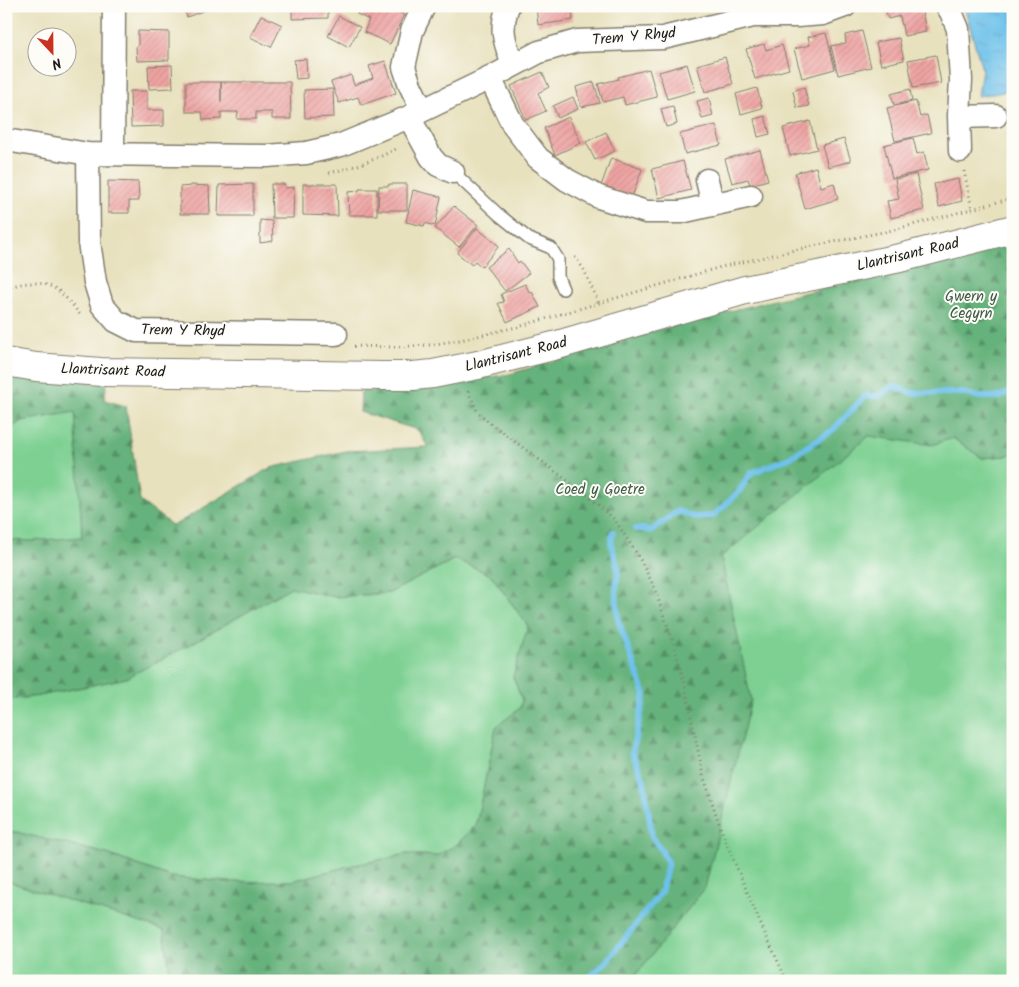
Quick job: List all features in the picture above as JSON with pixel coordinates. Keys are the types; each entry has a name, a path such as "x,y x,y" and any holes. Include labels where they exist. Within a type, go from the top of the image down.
{"main road":[{"name":"Llantrisant Road","path":"6,362 68,370 146,373 413,376 433,374 561,344 745,290 900,258 1013,229"}],"street":[{"path":"113,154 114,6"},
{"path":"424,6 412,31 404,67 416,114 431,157 438,165 452,172"},
{"path":"508,6 503,24 503,36 514,65"},
{"name":"Trem Y Rhyd","path":"6,140 88,154 267,156 306,153 341,145 416,114 539,52 576,41 662,38 753,16 806,16 823,14 845,6"},
{"path":"947,6 958,29 962,80 959,117 960,151"},
{"path":"490,78 513,125 538,158 567,180 599,198 646,212 681,212 751,196"},
{"path":"959,117 996,116"},
{"name":"Trem Y Rhyd","path":"88,154 89,242 95,282 102,304 116,322 136,331 343,340"},
{"path":"707,180 713,205"}],"lane":[{"path":"452,172 529,239 551,248 558,259 558,277 563,289"}],"path":[{"path":"325,174 379,158 405,144"},
{"path":"960,151 972,209"},
{"path":"343,340 412,346 453,341 521,326 764,256 893,230 1013,198"},
{"path":"572,254 584,270 598,303"},
{"path":"6,288 32,282 44,284 59,291 86,322"},
{"path":"464,368 468,391 477,410 491,424 587,495 615,520 640,559 654,587 674,645 685,686 703,775 723,835 787,981"}],"green space":[{"name":"Coed y Goetre","path":"1013,238 1013,453 1006,456 982,458 953,438 932,445 869,436 721,557 751,700 705,888 631,981 171,981 164,930 6,881 6,832 16,832 107,854 171,877 227,882 292,881 345,867 407,854 436,856 456,845 476,825 496,727 520,708 522,700 513,677 528,626 491,575 455,559 389,593 335,597 291,587 189,645 126,678 39,696 6,700 6,540 29,541 82,537 75,412 22,421 6,431 6,368 107,382 104,400 126,406 140,501 173,526 270,468 346,451 428,447 418,430 360,412 361,392 417,388 510,374 692,320 927,263"},
{"path":"6,402 103,405 104,552 6,557"},
{"path":"867,402 953,438 982,458 1006,456 1013,453 1013,981 612,981 696,540"},
{"path":"455,559 491,575 528,626 513,677 522,700 520,708 496,727 476,825 456,845 436,856 407,854 345,867 292,881 227,882 171,877 107,854 16,832 6,832 6,700 39,696 126,678 189,645 291,587 335,597 389,593"},
{"path":"6,881 164,930 171,981 6,981"}],"water":[{"path":"964,6 1013,6 1013,85 1003,92 978,96 982,69"}],"building":[{"path":"182,6 207,6 208,9 187,17"},
{"path":"292,6 328,6 328,18 292,19"},
{"path":"361,6 386,6 404,15 390,44 364,32 369,20 357,14"},
{"path":"536,6 571,6 573,20 538,25"},
{"path":"623,6 655,6 655,9 623,10"},
{"path":"885,6 921,6 926,32 904,36 900,16 888,19"},
{"path":"261,15 282,25 271,47 250,37"},
{"path":"339,16 360,27 349,47 328,36"},
{"path":"138,31 169,32 169,60 137,61"},
{"path":"862,31 871,67 838,75 831,46 846,43 845,35"},
{"path":"826,33 835,69 802,78 794,49 810,45 808,37"},
{"path":"899,38 904,60 881,65 876,42"},
{"path":"764,44 766,50 782,45 789,69 755,79 746,49"},
{"path":"936,55 941,83 913,88 908,60"},
{"path":"725,57 733,84 705,92 697,65"},
{"path":"306,59 307,78 296,79 294,60"},
{"path":"385,61 396,93 361,105 358,97 339,103 331,82 351,75 354,85 373,78 369,66"},
{"path":"687,64 695,91 667,99 659,72"},
{"path":"172,65 173,88 149,89 148,66"},
{"path":"649,69 657,97 625,105 623,97 603,102 598,84"},
{"path":"542,72 549,87 538,93 546,111 526,120 511,86"},
{"path":"186,82 290,82 291,119 272,119 272,112 256,112 256,119 237,119 238,112 221,112 221,119 203,120 202,112 186,112"},
{"path":"594,82 600,103 581,107 576,87"},
{"path":"804,87 809,106 797,108 793,91"},
{"path":"757,88 762,108 741,114 736,94"},
{"path":"333,89 334,117 305,118 304,90"},
{"path":"910,89 912,101 894,105 891,94"},
{"path":"130,91 147,91 147,110 164,110 164,126 131,127"},
{"path":"573,97 578,109 558,118 553,106"},
{"path":"709,98 713,116 702,119 697,101"},
{"path":"916,101 920,117 927,115 931,133 895,141 887,108"},
{"path":"673,106 677,124 666,127 661,109"},
{"path":"765,116 770,134 758,137 754,119"},
{"path":"569,117 581,143 555,155 544,128"},
{"path":"810,121 817,149 790,156 783,128"},
{"path":"716,125 721,145 685,154 680,134"},
{"path":"606,132 615,151 595,160 586,142"},
{"path":"913,138 917,154 924,152 928,170 892,178 884,145"},
{"path":"844,139 851,161 828,167 822,145"},
{"path":"760,150 768,180 750,185 748,179 732,183 725,159"},
{"path":"611,158 642,169 632,197 601,186"},
{"path":"683,161 691,190 659,198 652,169"},
{"path":"816,167 821,187 834,183 838,199 805,209 795,173"},
{"path":"916,174 924,210 891,218 887,201 899,199 895,179"},
{"path":"958,179 962,201 939,207 934,184"},
{"path":"108,181 138,182 139,201 129,201 129,213 108,213"},
{"path":"253,184 253,216 218,216 219,185"},
{"path":"271,184 284,184 285,188 294,187 293,218 272,218"},
{"path":"303,184 337,184 338,216 303,215"},
{"path":"389,184 407,184 407,210 378,210 379,186 389,186"},
{"path":"191,185 209,186 210,214 180,214 180,187"},
{"path":"359,189 377,189 377,215 349,215 348,192 359,191"},
{"path":"413,190 441,197 435,226 425,223 424,226 406,222"},
{"path":"454,206 478,225 459,247 435,228"},
{"path":"260,220 272,221 273,241 260,243"},
{"path":"477,228 499,246 482,267 475,261 472,265 457,253"},
{"path":"509,249 518,263 520,261 529,273 505,291 486,267"},
{"path":"525,284 540,307 507,322 498,303 504,302 501,294"}],"waterway":[{"path":"636,529 651,531 678,511 694,517 713,516 738,493 751,473 789,458 833,430 865,396 880,396 893,386 912,393 962,393 980,397 1000,397 1013,391"},
{"path":"586,981 608,960 661,892 668,863 652,837 644,781 632,752 645,695 618,620 616,592 618,569 611,543 613,532"}],"park label":[{"name":"Gwern y Cegyrn","path":"971,306"}]}
